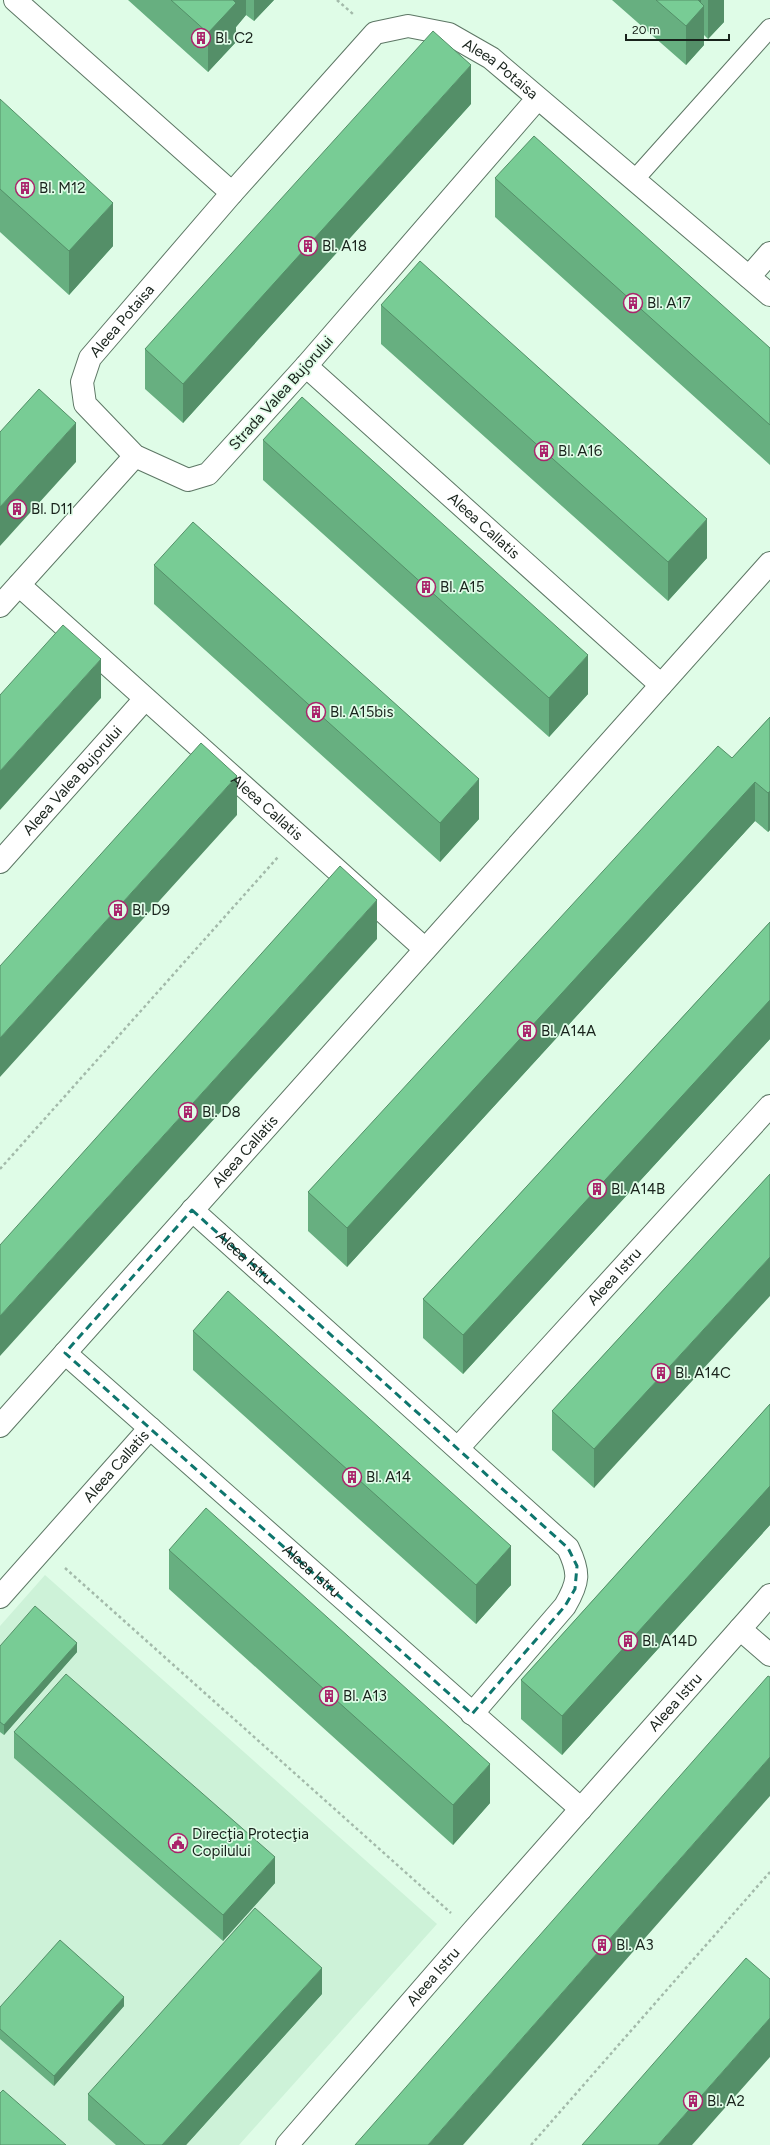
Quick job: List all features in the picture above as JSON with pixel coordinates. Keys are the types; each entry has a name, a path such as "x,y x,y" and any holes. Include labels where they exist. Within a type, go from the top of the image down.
{"street":[{"path":"15,0 232,194"},
{"name":"Aleea Potaisa","path":"135,456 85,404 82,382 90,358 232,194 375,33 408,26 449,34 491,58 770,295"},
{"name":"Strada Valea Bujorului","path":"135,456 188,480 208,474 306,366 538,98"},
{"path":"749,277 770,253"},
{"name":"Aleea Callatis","path":"306,366 661,685"},
{"path":"0,606 135,456"},
{"name":"Aleea Callatis","path":"0,1426 770,563"},
{"name":"Aleea Callatis","path":"19,585 425,949"},
{"name":"Aleea Valea Bujorului","path":"0,862 145,699"},
{"name":"Aleea Istru","path":"458,1448 770,1106"},
{"name":"Aleea Istru","path":"192,1210 568,1548 577,1566 575,1589 565,1606 472,1714"},
{"name":"Aleea Callatis","path":"3,1589 43,1549 150,1428 65,1353"},
{"name":"Aleea Istru","path":"150,1428 581,1809"},
{"name":"Aleea Istru","path":"287,2145 472,1932 770,1595"},
{"path":"740,1629 770,1656"}],"lane":[{"path":"635,179 770,28"}],"path":[{"path":"0,1169 297,835"},
{"path":"43,1549 472,1932"},
{"path":"531,2145 770,1872"}],"highlighted area":[{"path":"192,1210 568,1548 577,1566 575,1589 565,1606 472,1714 65,1353"}],"shaded area":[{"path":"45,1575 437,1924 239,2145 0,2145 0,1626"}],"building":[{"path":"171,0 233,0 236,3 208,33"},
{"path":"656,0 698,0 704,6 686,26"},
{"path":"433,31 471,65 183,384 145,349"},
{"path":"0,99 113,203 69,251 0,189"},
{"path":"534,136 770,348 770,425 495,178"},
{"path":"420,261 707,519 668,562 381,305"},
{"path":"39,389 76,423 0,507 0,432"},
{"path":"302,397 588,655 549,698 263,440"},
{"path":"193,522 479,779 440,823 154,565"},
{"path":"63,625 101,659 0,771 0,695"},
{"path":"770,717 770,791 768,793 755,782 347,1228 308,1192 718,746 732,758"},
{"path":"201,743 237,776 0,1038 0,966"},
{"path":"340,866 377,900 0,1316 0,1245"},
{"path":"770,922 770,1000 463,1335 423,1299"},
{"path":"770,1174 770,1257 594,1449 552,1411"},
{"path":"228,1291 511,1546 476,1585 193,1331"},
{"path":"770,1404 770,1486 562,1716 521,1680"},
{"path":"206,1508 490,1764 453,1805 169,1550"},
{"path":"35,1606 77,1643 4,1725 0,1722 0,1646"},
{"path":"66,1674 275,1857 223,1915 14,1732"},
{"path":"768,1676 770,1677 770,1757 428,2145 355,2145"},
{"path":"255,1908 322,1968 162,2145 145,2145 88,2094"},
{"path":"60,1940 124,1997 54,2076 0,2029 0,2007"},
{"path":"746,1958 770,1979 770,2018 658,2145 582,2145"},
{"path":"3,2090 66,2145 0,2145 0,2093"}],"place":[{"name":"Bl. C2","path":"201,38"},
{"name":"Bl. M12","path":"25,188"},
{"name":"Bl. A18","path":"308,246"},
{"name":"Bl. A17","path":"633,303"},
{"name":"Bl. A16","path":"544,451"},
{"name":"Bl. D11","path":"17,509"},
{"name":"Bl. A15","path":"426,587"},
{"name":"Bl. A15bis","path":"316,712"},
{"name":"Bl. D9","path":"118,910"},
{"name":"Bl. A14A","path":"527,1031"},
{"name":"Bl. D8","path":"188,1112"},
{"name":"Bl. A14B","path":"597,1189"},
{"name":"Bl. A14C","path":"661,1373"},
{"name":"Bl. A14","path":"352,1477"},
{"name":"Bl. A14D","path":"628,1641"},
{"name":"Bl. A13","path":"329,1696"},
{"name":"Direcţia Protecţia Copilului","path":"178,1843"},
{"name":"Bl. A3","path":"602,1945"},
{"name":"Bl. A2","path":"693,2101"}]}
